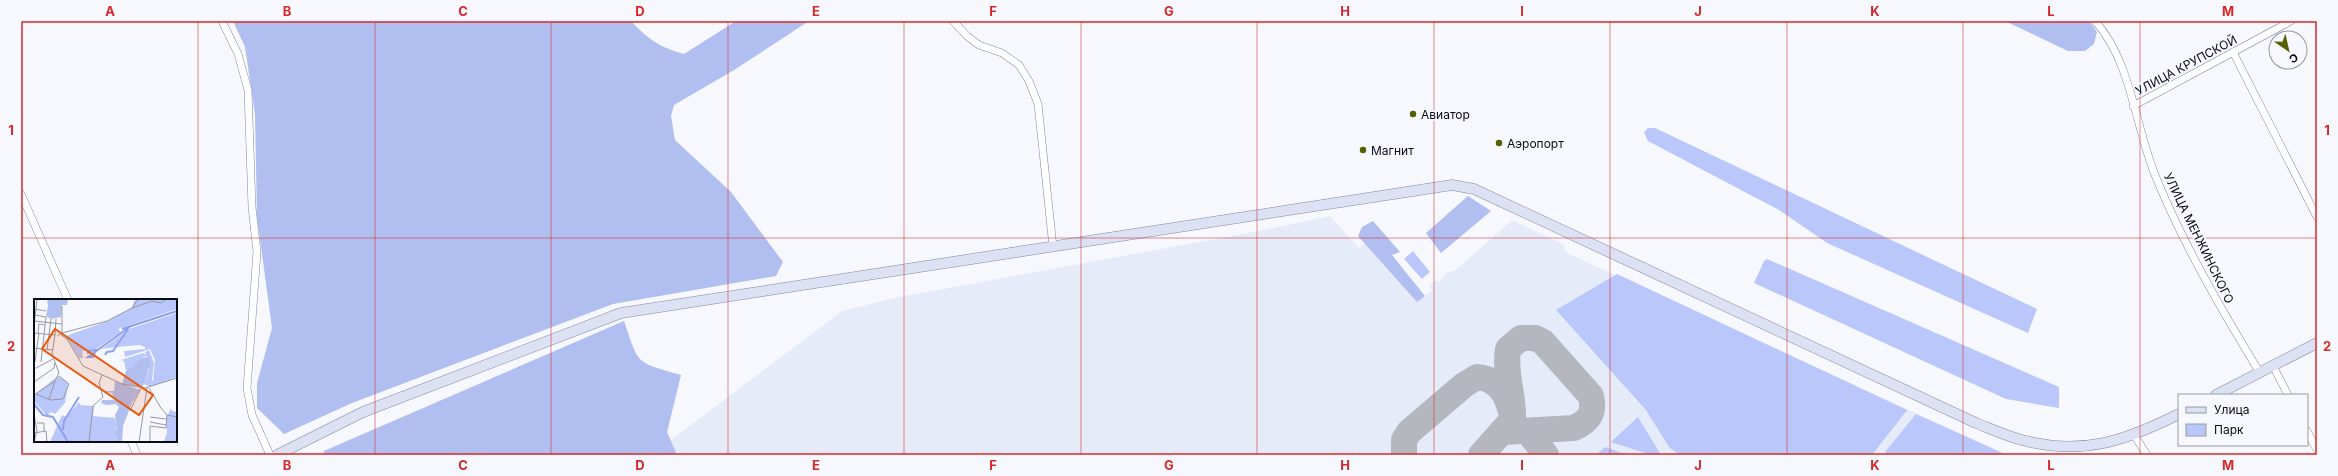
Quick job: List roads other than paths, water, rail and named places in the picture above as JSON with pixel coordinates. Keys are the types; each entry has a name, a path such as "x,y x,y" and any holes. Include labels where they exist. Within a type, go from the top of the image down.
{"street":[{"path":"222,21 238,54 248,90 252,206 257,252 247,388 252,414 270,455"},
{"path":"953,21 967,36 979,45 1002,53 1019,65 1029,81 1038,104 1053,246"},
{"name":"УЛИЦА МЕНЖИНСКОГО","path":"2095,21 2116,52 2127,78 2133,106 2149,159 2178,223 2218,304 2260,372"},
{"name":"УЛИЦА КРУПСКОЙ","path":"2133,106 2291,21"},
{"path":"2233,52 2317,217"},
{"path":"277,455 363,412 621,313 1443,186 1461,185 1481,192 1976,423 2021,440 2051,446 2080,446 2107,443 2134,436 2175,416"},
{"path":"21,194 68,299"},
{"path":"2218,394 2317,343"},
{"path":"2273,366 2287,394"},
{"path":"2308,433 2317,450"},
{"path":"2134,436 2146,455"},
{"path":"131,442 137,455"}],"place":[{"name":"Авиатор","path":"1413,114"},
{"name":"Аэропорт","path":"1499,143"},
{"name":"Магнит","path":"1363,150"}]}
